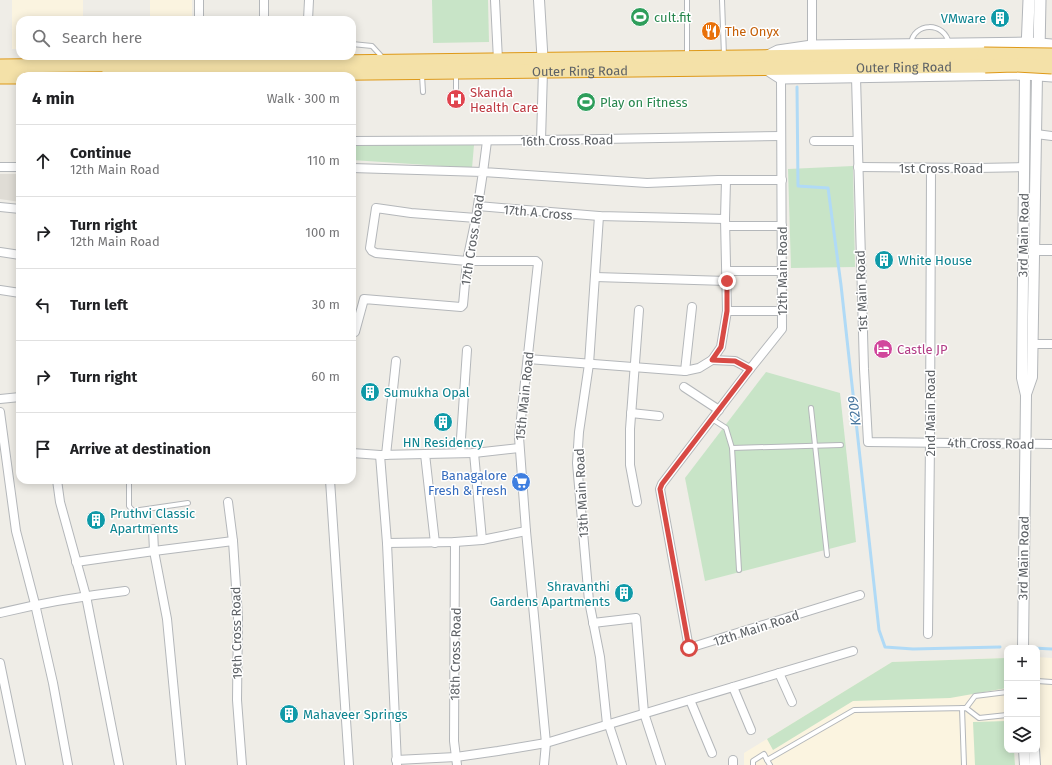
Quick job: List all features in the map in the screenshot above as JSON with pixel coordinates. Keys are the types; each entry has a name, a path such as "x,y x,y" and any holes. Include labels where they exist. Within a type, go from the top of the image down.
{"highway":[{"name":"Outer Ring Road","path":"984,60 1015,53 1052,55"},
{"name":"Outer Ring Road","path":"0,66 199,60 264,67 456,72 543,65 687,57 724,57 767,62"},
{"name":"Outer Ring Road","path":"177,72 264,67 302,60"},
{"name":"Outer Ring Road","path":"356,60 498,60 543,65 984,60 1014,65 1052,67"},
{"path":"0,77 16,77"}],"main road":[{"path":"1029,0 1033,44 1038,75"},
{"path":"1025,74 1033,44 1040,0"},
{"name":"Outer Ring Road","path":"767,62 778,50 812,46 949,44 1052,45"},
{"path":"767,62 781,78 1025,74 1052,76"}],"street":[{"path":"199,0 199,16"},
{"path":"264,0 264,16"},
{"path":"308,0 308,16"},
{"path":"495,0 498,60"},
{"path":"539,0 543,65 541,140"},
{"path":"812,0 812,46"},
{"name":"3rd Main Road","path":"1023,645 1026,395 1022,378 1025,74"},
{"name":"3rd Main Road","path":"1026,395 1032,377 1038,75"},
{"name":"1st Main Road","path":"856,77 864,369 868,442 930,442"},
{"name":"12th Main Road","path":"781,78 782,330 712,418 662,484 660,489 688,647 691,648 860,595"},
{"path":"1036,134 1052,136"},
{"name":"16th Cross Road","path":"356,141 486,141 781,136"},
{"name":"17th Cross Road","path":"356,328 364,299 461,307 463,305 467,261 478,206 486,141"},
{"path":"814,141 857,141"},
{"path":"0,167 16,167"},
{"name":"1st Cross Road","path":"858,167 1024,167"},
{"path":"356,168 483,172 647,183 726,180 782,180"},
{"name":"2nd Main Road","path":"928,634 931,168"},
{"path":"528,358 686,371 699,368 712,360 721,347 727,311 726,180"},
{"name":"17th A Cross","path":"478,206 599,216 782,226"},
{"path":"0,207 16,209"},
{"name":"15th Main Road","path":"476,218 411,213 376,208 370,248 372,252 467,261 536,261 538,263 519,448 546,743 544,765"},
{"name":"13th Main Road","path":"599,216 589,364 579,432 577,463 589,601 600,657 607,724 609,725 622,765"},
{"path":"1034,250 1052,250"},
{"path":"0,252 16,254"},
{"path":"727,271 782,271"},
{"path":"595,277 727,281"},
{"path":"0,290 16,292"},
{"path":"686,371 692,307"},
{"path":"637,502 630,465 631,413 639,310"},
{"path":"727,311 782,311"},
{"path":"1032,344 1052,344"},
{"path":"460,453 466,350"},
{"path":"712,360 735,361 750,369"},
{"path":"396,361 383,455 396,763 457,761 546,743 853,651"},
{"path":"684,387 719,410"},
{"path":"0,399 16,397"},
{"path":"0,412 16,531 53,683 68,765"},
{"path":"631,413 660,416"},
{"name":"4th Cross Road","path":"930,442 1052,444"},
{"path":"356,453 383,455 474,453 519,448"},
{"path":"474,453 482,540"},
{"path":"425,454 435,543"},
{"path":"58,484 60,502 86,596 119,765"},
{"path":"330,484 349,765"},
{"name":"19th Cross Road","path":"228,502 233,541 238,617 237,700 242,765"},
{"path":"153,529 154,551 167,619 181,765"},
{"path":"387,543 435,543 482,540 526,531"},
{"path":"76,562 233,541"},
{"name":"18th Cross Road","path":"455,542 454,741 457,761"},
{"path":"0,613 35,604 125,591"},
{"path":"593,622 636,618 644,713 661,765"},
{"path":"0,663 21,765"},
{"path":"779,673 792,702"},
{"path":"733,686 751,730"},
{"path":"690,700 712,753"},
{"path":"1024,753 1025,765"},
{"path":"1034,753 1035,765"}],"lane":[{"path":"686,0 687,57"},
{"path":"722,0 724,57"},
{"path":"910,45 911,39 917,31 921,28 930,26 936,27 944,33 949,44"},
{"path":"356,44 372,46 386,61"},
{"path":"422,72 423,92"},
{"path":"456,72 456,91"},
{"path":"811,408 827,555"},
{"path":"712,418 726,428 732,448 739,570"},
{"path":"732,448 841,445"},
{"path":"129,484 129,506 133,511 188,502"},
{"path":"1040,681 1052,682"},
{"path":"964,765 964,708 975,696 1004,692"},
{"path":"767,760 854,710 964,708 979,718 1004,715"},
{"path":"753,765 753,761 764,754 770,765"}],"shaded area":[{"path":"12,0 83,0 83,16 16,16 16,49 12,49"},
{"path":"150,0 192,0 192,16 150,16"},
{"path":"0,174 16,174 16,201 0,199"},
{"path":"1040,657 1052,658 1052,765 1041,765"},
{"path":"1004,658 1004,753 1014,753 1015,765 744,765 744,753 892,662"}],"green space":[{"path":"432,0 488,0 489,42 433,43"},
{"path":"356,145 474,145 472,168 356,160"},
{"path":"853,166 855,267 791,268 788,169"},
{"path":"766,372 840,393 856,542 705,581 685,478"},
{"path":"1004,658 1004,689 950,698 853,701 773,750 767,739 892,662"},
{"path":"1004,721 1004,753 1014,753 1015,765 975,765 973,722"}],"waterway":[{"name":"K209","path":"797,87 798,186 828,188 841,285 879,630 885,647 913,649 1000,647"},
{"name":"K209","path":"1040,648 1052,649"}],"place":[{"name":"cult.fit","path":"640,17"},
{"name":"VMware","path":"1000,18"},
{"name":"The Onyx","path":"711,31"},
{"name":"Skanda Health Care","path":"456,99"},
{"name":"Play on Fitness","path":"586,102"},
{"name":"White House","path":"884,260"},
{"name":"Castle JP","path":"883,349"},
{"name":"Sumukha Opal","path":"370,392"},
{"name":"HN Residency","path":"443,422"},
{"name":"Banagalore Fresh & Fresh","path":"521,482"},
{"name":"Pruthvi Classic Apartments","path":"96,520"},
{"name":"Shravanthi Gardens Apartments","path":"624,593"},
{"name":"Mahaveer Springs","path":"289,714"}],"route":[{"path":"689,648 660,489 662,484 750,369 735,361 712,360 721,347 727,311 727,281"}]}
